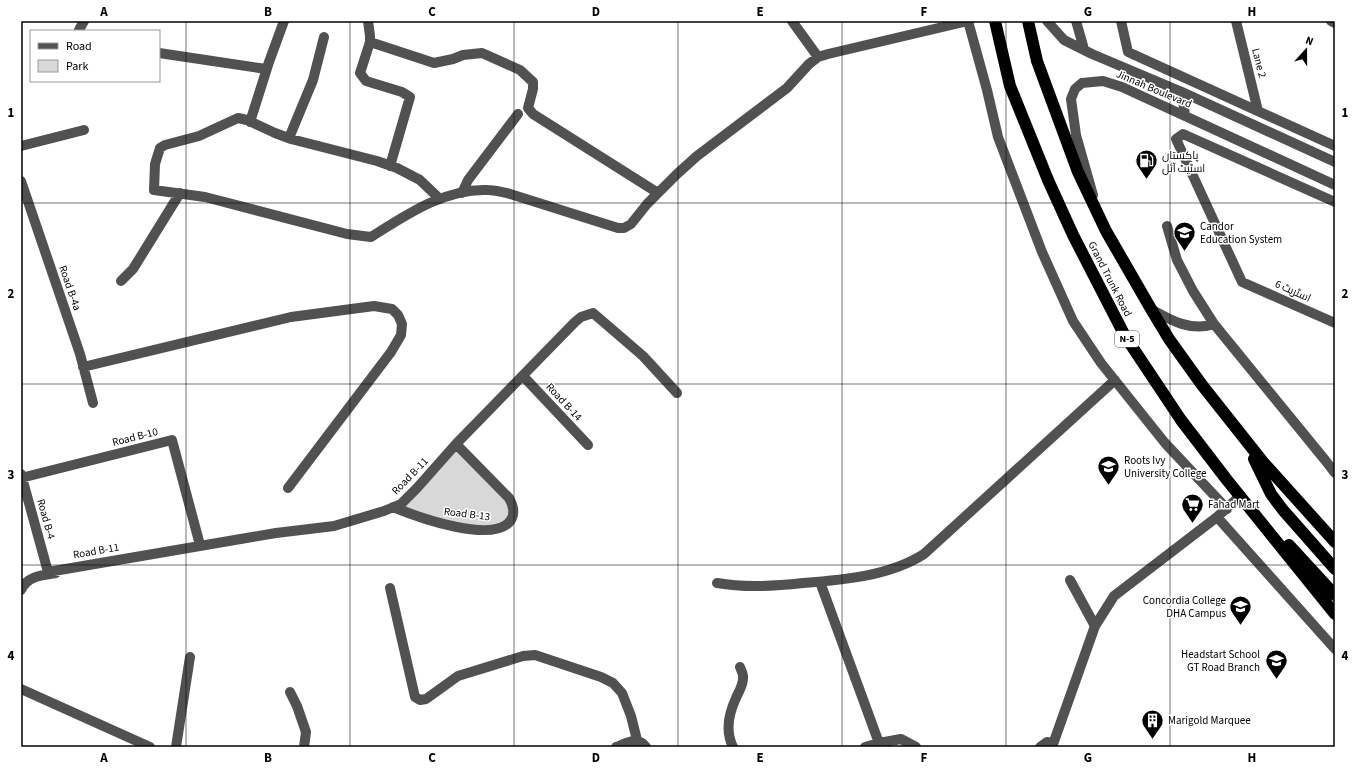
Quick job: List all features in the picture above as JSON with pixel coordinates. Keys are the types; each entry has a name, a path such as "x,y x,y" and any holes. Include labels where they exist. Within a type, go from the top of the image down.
{"highway":[{"name":"Grand Trunk Road","path":"995,21 1010,86 1048,180 1078,246 1125,336 1181,420 1335,614"},
{"name":"Grand Trunk Road","path":"1028,21 1037,61 1078,172 1106,230 1151,309 1169,339 1202,385 1245,440 1335,542"},
{"path":"1245,440 1271,494 1283,510 1335,569"},
{"path":"1241,497 1287,543 1335,595"}],"street":[{"path":"250,122 266,70 284,21"},
{"path":"368,21 370,42 360,73 366,81 402,92 410,97 390,166"},
{"path":"792,21 818,57"},
{"path":"440,199 415,176 377,161 289,138 238,118 199,136 165,145 160,148 155,164 154,190 204,196 347,234 371,237 423,206 440,199 462,193 488,190 507,193 618,228 624,228 631,224 647,204 697,156 787,88 809,64 818,57 968,21 998,137 1042,252 1073,321 1101,363 1165,443 1227,509"},
{"name":"Jinnah Boulevard","path":"1047,21 1064,40 1335,162"},
{"path":"1076,21 1084,49"},
{"path":"1121,21 1128,52 1335,146"},
{"name":"Lane 2","path":"1236,21 1258,111"},
{"path":"1331,21 1335,23"},
{"path":"289,138 314,76 324,37"},
{"path":"370,42 434,63 453,60 462,55 482,53 520,70 533,82 533,89 528,108 533,114 658,193"},
{"path":"160,53 266,70"},
{"name":"Jinnah Boulevard","path":"1106,230 1092,192 1076,135 1071,99 1076,89 1082,83 1102,81 1122,87 1335,185"},
{"path":"1182,92 1185,116"},
{"path":"462,193 468,180 518,114"},
{"path":"21,146 84,130"},
{"name":"اسٹریٹ 6","path":"1335,202 1184,134 1176,139 1242,282 1335,323"},
{"name":"Road B-4a","path":"21,181 83,367 93,404"},
{"path":"121,281 133,269 180,193"},
{"path":"1167,226 1177,260 1193,291 1214,324 1335,473"},
{"path":"83,367 291,317 374,306 392,309 398,315 402,324 401,335 391,352 288,488"},
{"path":"1151,309 1167,318 1185,325 1198,328 1214,324"},
{"name":"Road B-11","path":"48,572 200,545 276,533 334,526 384,511 401,504 456,444 575,322 581,317 593,313 643,356 677,393"},
{"name":"Road B-14","path":"523,376 588,445"},
{"path":"717,582 743,586 820,582 857,578 901,566 913,561 924,554 1115,380"},
{"name":"Road B-10","path":"21,476 172,440 200,545"},
{"name":"Road B-13","path":"393,507 431,521 485,531 500,529 510,522 513,516 514,507 509,498 456,444"},
{"name":"Road B-4","path":"21,476 48,572"},
{"path":"1040,747 1047,742 1052,745 1095,626 1114,596 1241,497"},
{"path":"1217,517 1335,649"},
{"path":"21,590 23,585 32,578 146,555"},
{"path":"1070,580 1095,626"},
{"path":"820,582 879,743"},
{"path":"390,588 415,697 420,700 426,700 458,676 523,656 535,655 594,674 613,683 622,693 631,716 637,740"},
{"path":"176,747 190,657"},
{"path":"733,747 728,732 728,723 730,710 742,683 743,676 740,667"},
{"path":"21,689 150,747"},
{"path":"290,692 306,732 304,747"},
{"path":"865,747 901,739 916,747"},
{"path":"616,747 634,740 641,741 646,747"}],"green space":[{"path":"455,447 507,499 512,509 508,522 485,529 410,513 402,505"}],"place":[{"name":"پاکستان اسٹیٹ آئل","path":"1146,180"},
{"name":"Candor Education System","path":"1184,252"},
{"name":"Roots Ivy University College","path":"1108,486"},
{"name":"Fahad Mart","path":"1192,524"},
{"name":"Concordia College DHA Campus","path":"1241,626"},
{"name":"Headstart School GT Road Branch","path":"1276,680"},
{"name":"Marigold Marquee","path":"1152,740"}]}
